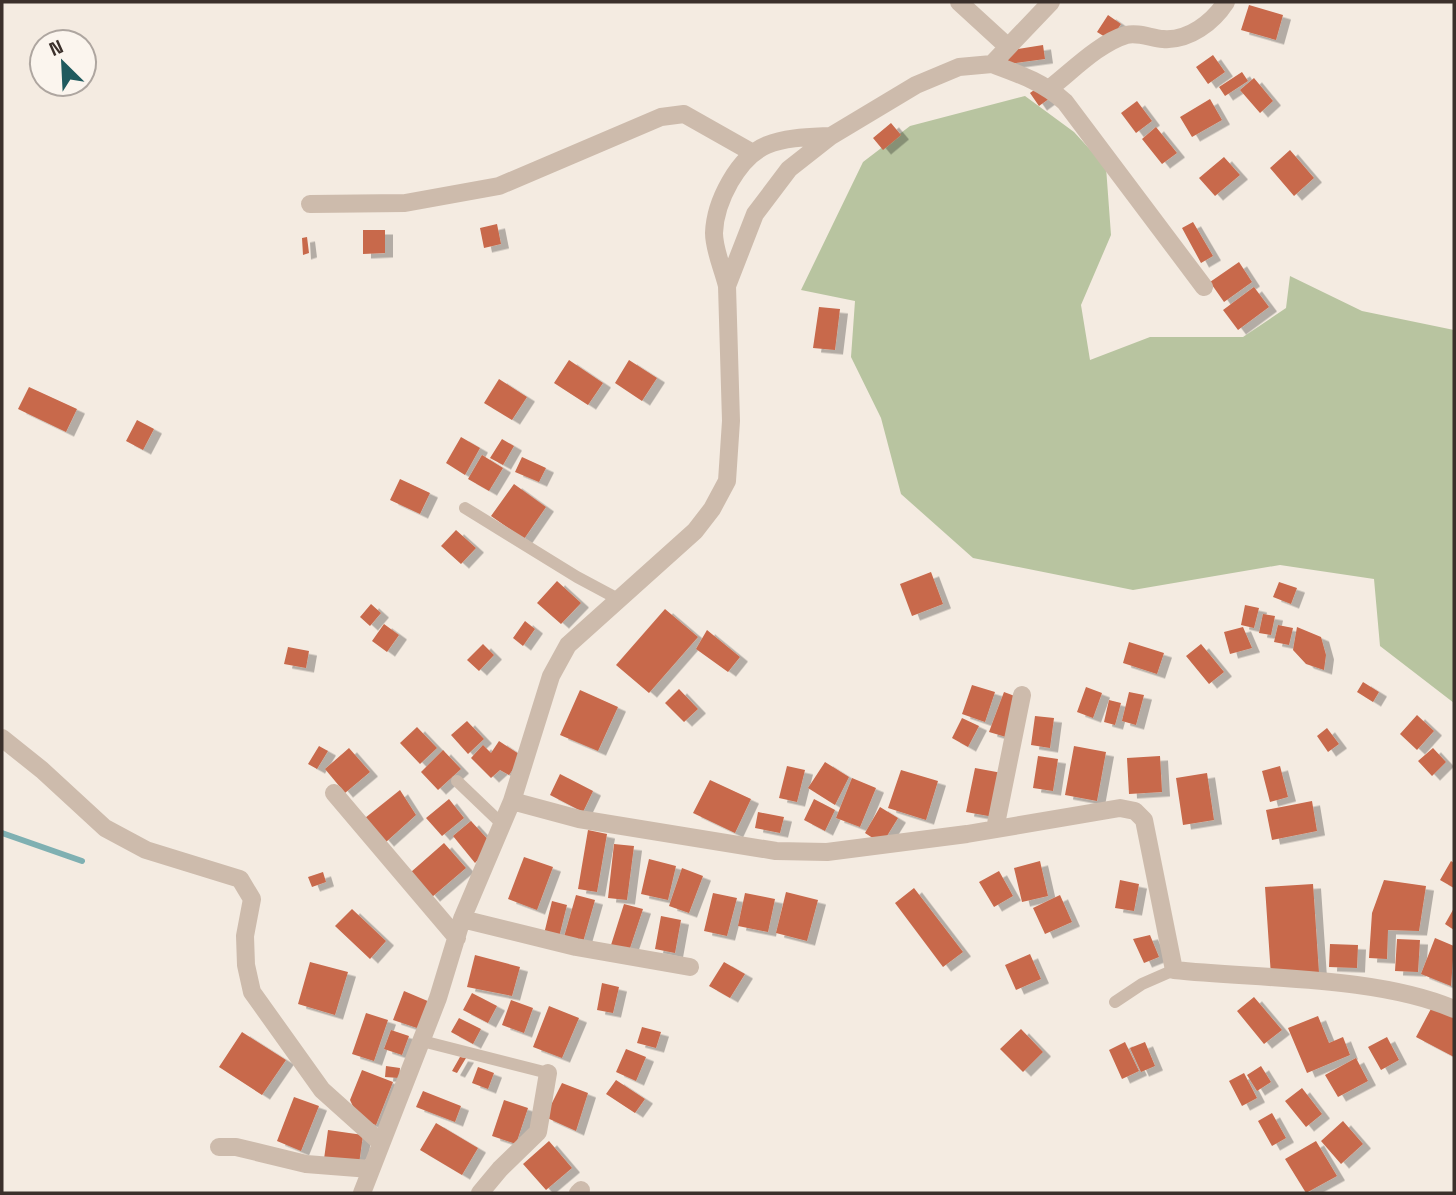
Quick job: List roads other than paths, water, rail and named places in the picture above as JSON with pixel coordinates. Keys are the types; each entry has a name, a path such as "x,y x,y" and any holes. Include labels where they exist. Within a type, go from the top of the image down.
{"street":[{"path":"959,2 1007,46"},
{"path":"992,64 1051,2"},
{"path":"1050,88 1120,38 1138,34 1166,39 1188,35 1218,13 1226,2"},
{"path":"727,286 755,214 789,169 831,136 916,85 959,67 992,64 1050,88 1076,115 1204,287"},
{"path":"310,204 405,203 499,186 661,117 684,114 753,153"},
{"path":"362,1193 422,1041 462,919 512,801 551,676 568,645 695,531 712,509 727,481 731,372 726,318 727,286 714,234 719,205 733,178 753,153 769,144 831,136"},
{"path":"995,829 1022,695"},
{"path":"2,738 42,770 105,828 146,850 240,879 252,899 245,936 246,965 252,992 322,1090 380,1142"},
{"path":"334,793 457,939"},
{"path":"512,801 579,820 776,851 827,852 995,829 1120,808 1135,811 1144,820 1174,970 1374,988 1431,999 1454,1009"},
{"path":"462,919 576,947 690,967"},
{"path":"480,1193 500,1168 538,1132 548,1073"},
{"path":"219,1147 236,1147 306,1164 370,1169"}],"lane":[{"path":"466,508 577,577 620,600"},
{"path":"457,781 503,825"},
{"path":"1115,1002 1142,984 1174,970"},
{"path":"422,1041 548,1073"}],"waterway":[{"path":"2,833 82,861"}]}
